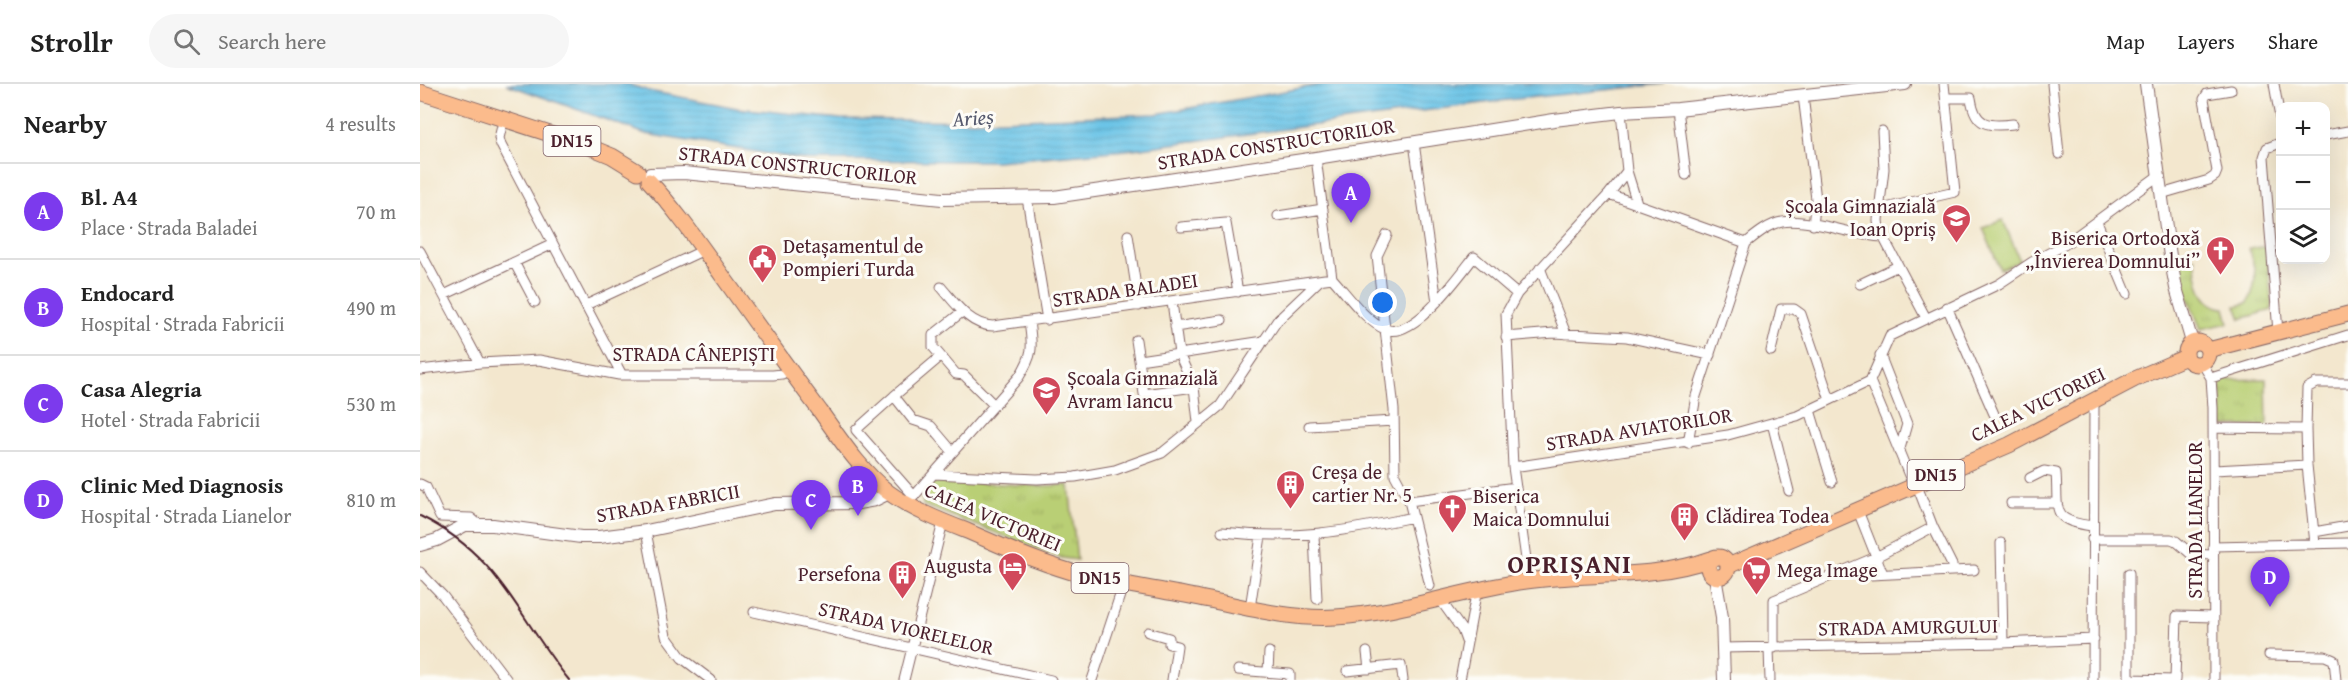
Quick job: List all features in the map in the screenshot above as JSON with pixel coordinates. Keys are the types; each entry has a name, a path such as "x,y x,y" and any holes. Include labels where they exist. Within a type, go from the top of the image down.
{"main road":[{"name":"DN15","path":"422,96 504,118"},
{"name":"CALEA VICTORIEI","path":"504,118 612,156 646,175 704,250 850,451 889,493 910,500 944,522 1024,556 1074,573 1250,608 1311,617 1334,618 1381,613 1434,592 1477,589 1529,580 1647,573 1686,568 1718,568 1858,511 1914,484 2009,445 2189,350"},
{"path":"2189,350 2200,342 2205,356 2278,332 2348,314"}],"street":[{"name":"STRADA CONSTRUCTORILOR","path":"646,175 660,172 693,174 942,199 1054,197 1621,112 1678,109 1905,84"},
{"path":"1881,208 1955,192 1944,84"},
{"path":"2052,84 2059,154"},
{"path":"2146,84 2176,288 2189,350"},
{"path":"2274,84 2277,102"},
{"path":"2161,194 2209,180 2215,176 2217,171 2204,99 2207,94 2231,90"},
{"path":"1803,96 1816,199 1813,225"},
{"path":"1946,98 1971,98 1976,115 1984,124 1992,126 2013,124"},
{"path":"1678,109 1686,175"},
{"path":"1621,112 1627,171 1637,203"},
{"path":"504,118 501,145 622,375"},
{"path":"1882,131 1884,169 1879,229 1926,318"},
{"path":"2330,134 2348,131"},
{"path":"1414,143 1437,302"},
{"path":"2276,144 2267,148 2264,157 2278,332"},
{"path":"1317,158 1332,278 1372,321 1386,330 1402,329 1432,309 1474,256 1517,294"},
{"path":"1529,580 1513,467 1506,314 1517,294 1609,194 1627,171"},
{"path":"1952,571 1952,565 1899,452 1870,381 1880,355 1890,336 1999,284 2032,262 2064,245 2158,176"},
{"path":"1609,194 1746,243"},
{"path":"1027,198 1047,320"},
{"path":"1278,216 1323,209"},
{"path":"1688,443 1696,396 1746,243 1764,230 1783,221 1883,237"},
{"path":"2097,222 2127,294"},
{"path":"1181,227 1226,223 1238,292"},
{"path":"1128,235 1139,306"},
{"path":"1387,235 1377,256 1394,421 1395,475 1409,501 1434,592 1459,625 1467,642"},
{"path":"444,295 553,244"},
{"path":"420,250 480,363"},
{"path":"586,305 704,250"},
{"path":"514,262 535,302"},
{"path":"1860,284 1898,266"},
{"path":"1540,268 1566,334"},
{"name":"STRADA BALADEI","path":"910,500 1019,377 1031,355 1033,346 1029,322 1332,278"},
{"path":"934,474 1037,479 1075,477 1107,471 1162,453 1220,406 1277,321 1320,280"},
{"path":"941,287 962,312 987,326 1029,322"},
{"path":"1172,302 1179,354 1194,387 1198,422"},
{"path":"1947,308 1994,414"},
{"path":"1771,351 1781,309 1794,309 1801,314 1830,400"},
{"path":"962,312 933,335 933,347 956,374 964,375 994,405"},
{"path":"1175,327 1222,320"},
{"path":"1506,337 1566,334 1627,337 1710,355"},
{"path":"2211,378 2348,335"},
{"path":"1136,340 1144,394 1194,387"},
{"path":"1139,360 1264,341"},
{"path":"1880,355 1906,424 1899,452"},
{"name":"STRADA LIANELOR","path":"2205,356 2211,378 2213,428 2214,680"},
{"path":"910,500 856,429 940,357"},
{"name":"STRADA CÂNEPIȘTI","path":"420,370 480,363 539,360 622,375 773,375 789,369"},
{"name":"STRADA AVIATORILOR","path":"1513,467 1688,443 1728,435 1810,410 1870,381"},
{"path":"2315,544 2307,465 2307,388 2316,383 2348,383"},
{"path":"894,396 913,420 931,426 953,452"},
{"path":"2093,680 2094,401"},
{"path":"1810,410 1832,482"},
{"path":"1309,426 1394,421"},
{"path":"1772,423 1789,491"},
{"path":"2213,428 2306,429"},
{"path":"2214,470 2307,465"},
{"path":"2030,478 2044,471 2056,473 2057,503 2060,515 2069,523 2092,526"},
{"path":"420,484 426,487 440,517 471,518 478,524"},
{"path":"1409,501 1516,487"},
{"name":"STRADA FABRICII","path":"420,545 437,540 465,525 478,524 581,537 646,531 775,504 858,503 875,500 889,493"},
{"path":"2011,503 2057,503"},
{"path":"1858,511 1883,574"},
{"path":"1222,532 1261,536 1314,535 1413,518"},
{"path":"904,680 944,522"},
{"path":"2314,532 2348,526"},
{"path":"1770,680 1774,600 1876,557 1933,527"},
{"path":"646,531 666,636 682,658 711,680"},
{"path":"1314,535 1317,599"},
{"path":"1250,608 1261,536"},
{"path":"2092,538 2171,539 2191,554 2213,550 2348,543"},
{"path":"2001,543 2003,643"},
{"path":"1718,568 1724,680"},
{"path":"1871,575 1974,570"},
{"path":"420,572 443,596 507,680"},
{"path":"2129,573 2129,679 2175,680 2176,616 2213,617"},
{"path":"1092,680 1124,583"},
{"path":"1460,680 1477,589"},
{"name":"STRADA VIORELELOR","path":"754,612 1051,680"},
{"path":"1148,632 1169,638 1169,644 1177,646 1172,680"},
{"name":"STRADA AMURGULUI","path":"1723,648 2094,639"},
{"path":"1268,672 1269,652"},
{"path":"1367,652 1369,669"},
{"path":"2269,655 2325,656 2334,660 2336,680"},
{"path":"1347,671 1401,665 1403,680"},
{"path":"1238,670 1290,674 1290,680"}],"green space":[{"path":"2003,220 2020,261 2000,269 1983,228"},
{"path":"2267,247 2272,310 2241,319 2236,306 2248,303 2255,282 2249,248"},
{"path":"2195,258 2201,290 2210,303 2225,308 2229,323 2201,329 2182,283 2178,261"},
{"path":"2266,379 2267,426 2222,426 2221,380"},
{"path":"935,480 1037,486 1069,485 1077,560 1062,558 923,505 922,496"}],"water":[{"path":"506,84 628,84 649,91 737,108 840,119 973,121 1156,114 1324,84 1664,84 1507,100 1126,150 996,161 807,160 646,134"}],"railway":[{"path":"420,516 470,549 489,568 569,680"}],"place":[{"name":"Bl. A4","path":"1351,223"},
{"name":"Școala Gimnazială Ioan Opriș","path":"1957,244"},
{"name":"Biserica Ortodoxă „Învierea Domnului”","path":"2221,276"},
{"name":"Detașamentul de Pompieri Turda","path":"762,284"},
{"name":"Școala Gimnazială Avram Iancu","path":"1046,416"},
{"name":"Creșa de cartier Nr. 5","path":"1291,510"},
{"name":"Endocard","path":"858,516"},
{"name":"Casa Alegria","path":"811,530"},
{"name":"Biserica Maica Domnului","path":"1452,534"},
{"name":"Clădirea Todea","path":"1685,542"},
{"name":"Augusta","path":"1013,592"},
{"name":"Mega Image","path":"1756,596"},
{"name":"Persefona","path":"902,600"},
{"name":"Clinic Med Diagnosis","path":"2270,607"}],"district":[{"name":"OPRIȘANI","path":"1570,564"}],"water label":[{"name":"Arieș","path":"973,118"}]}
